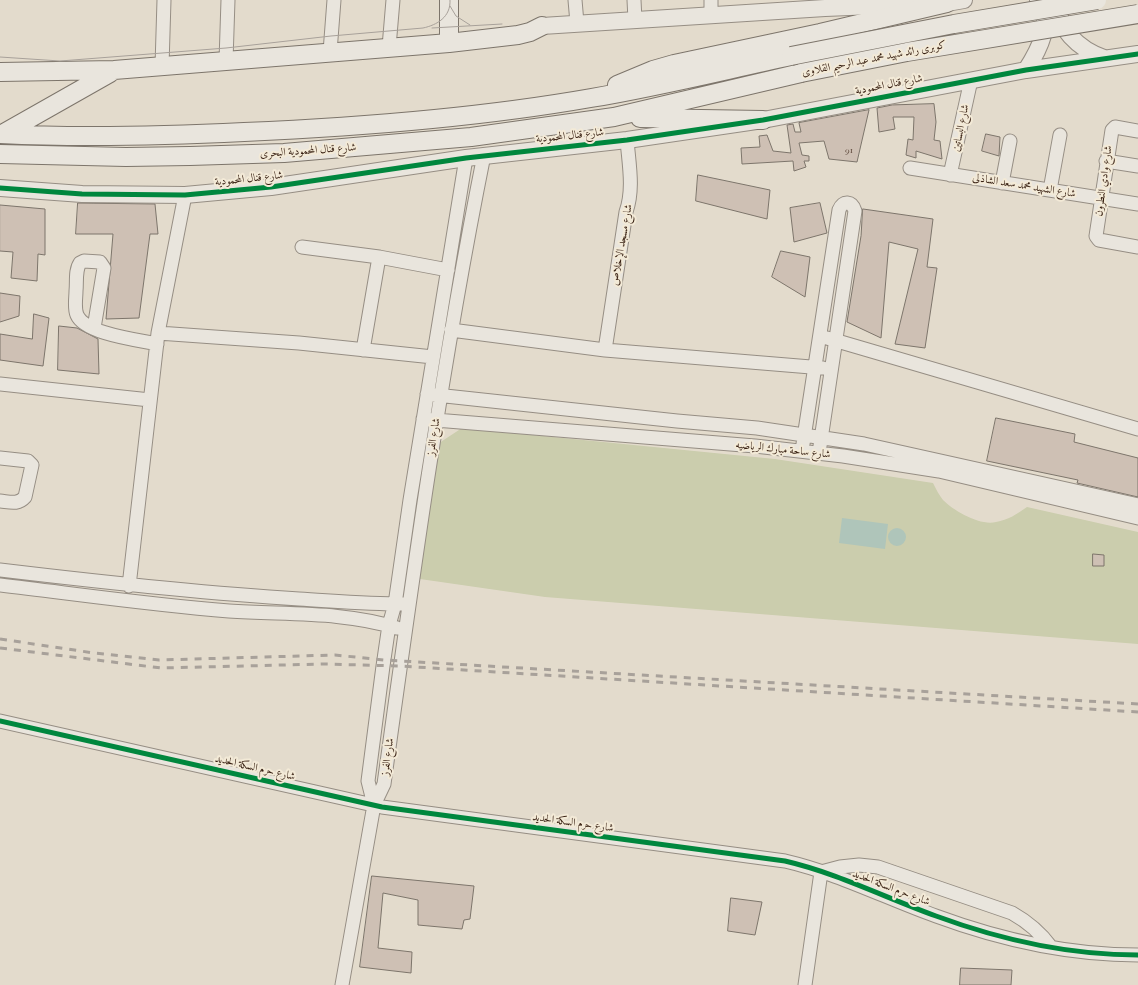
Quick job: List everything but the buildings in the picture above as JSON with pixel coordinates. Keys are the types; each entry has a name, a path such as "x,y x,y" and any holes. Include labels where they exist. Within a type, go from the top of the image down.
{"main road":[{"path":"449,0 449,43"},
{"name":"كوبرى رائد شهيد محمد عبد الرحيم القلاوى","path":"592,98 791,56 954,24 1097,0"},
{"path":"592,98 633,78 674,64 820,33 956,1"},
{"name":"كوبرى رائد شهيد محمد عبد الرحيم القلاوى","path":"614,117 801,73 907,52 1138,14"},
{"path":"0,72 114,70 449,43 518,35 530,32 542,26"},
{"path":"2,134 114,70"},
{"name":"شارع قنال المحمودية البحرى","path":"2,134 184,135 302,130 432,118 592,98"},
{"path":"614,117 762,120"},
{"name":"شارع قنال المحمودية البحرى","path":"0,154 126,157 284,153 471,137 614,117"}],"street":[{"path":"162,66 164,0"},
{"path":"226,61 228,0"},
{"path":"330,52 334,0"},
{"path":"390,47 393,0"},
{"path":"575,0 577,23"},
{"path":"634,0 635,20"},
{"path":"1026,70 1035,57 1044,33 1045,20 1038,0"},
{"path":"1060,0 1061,16 1072,38 1086,50 1104,58"},
{"path":"542,26 635,20 711,8 956,1"},
{"name":"شارع قنال المحمودية","path":"0,188 82,194 185,195 313,182 484,155 627,140 762,120 1026,70 1138,54"},
{"name":"شارع البساتين","path":"950,175 971,80"},
{"name":"شارع وادي النطرون","path":"1138,131 1115,128 1111,131 1100,198 1096,236 1099,240 1138,247"},
{"path":"1050,190 1060,135"},
{"name":"شارع مسجد الإخلاص","path":"605,350 626,212 630,200 631,189 627,140"},
{"path":"1002,183 1010,141"},
{"name":"شارع الفرز","path":"374,805 384,784 406,631 402,604 423,419 433,395 451,330 484,155"},
{"name":"شارع الفرز","path":"374,805 368,781 389,625 402,604 437,421 433,395 433,357 466,158"},
{"path":"1106,161 1138,166"},
{"name":"شارع الشهيد محمد سعد الشاذلى","path":"910,168 1138,204"},
{"path":"129,586 158,338 185,195"},
{"path":"802,452 839,210 841,205 850,203 854,206 855,211 819,454"},
{"path":"302,247 449,265 463,262"},
{"path":"363,350 379,256"},
{"path":"94,328 104,268 100,262 84,261 78,266 76,312 83,322 94,328 113,335 299,343 433,357"},
{"path":"451,330 605,350 832,370"},
{"path":"820,336 1138,430"},
{"path":"0,384 150,400"},
{"name":"شارع ساحة مبارك الرياضيه","path":"433,395 757,428 864,444 1138,505"},
{"name":"شارع ساحة مبارك الرياضيه","path":"423,419 747,445 819,454 939,472 1138,518"},
{"path":"0,458 28,461 32,465 25,496 22,500 14,503 0,501"},
{"path":"0,570 129,586 229,595 334,601 358,604 402,604"},
{"path":"0,585 229,611 357,618 389,625 406,631"},
{"path":"333,616 334,601"},
{"path":"357,618 358,604"},
{"name":"شارع حرم السكة الحديد","path":"0,721 374,805 785,862 821,872 938,917 1034,945 1086,952 1138,955"},
{"path":"342,985 374,805"},
{"name":"شارع حرم السكة الحديد","path":"821,872 840,867 859,865 878,867 906,875 1012,913 1028,922 1041,933 1051,947"},
{"path":"805,985 821,872"}],"green space":[{"path":"462,428 775,459 933,483 943,500 948,504 960,513 983,522 990,523 1004,520 1027,507 1138,532 1138,644 545,597 413,578 430,449"}],"shaded area":[{"path":"842,518 888,524 885,549 839,543"},
{"path":"897,528 903,531 906,537 903,543 897,546 891,543 888,537 891,531"}],"tram line":[{"path":"0,57 60,61 226,48 331,36 423,28 433,25 446,16 450,6 450,0"},
{"path":"450,6 456,16 470,25"},
{"path":"432,28 502,24"}],"railway":[{"path":"0,639 94,653 159,660 335,655 384,660 1138,704"},
{"path":"0,648 161,668 324,664 400,666 1138,712"}],"cycle path":[{"path":"0,188 82,194 185,195 271,187 466,158 627,140 763,120 1026,70 1138,54"},
{"path":"0,721 382,807 785,861 824,872 961,925 1010,939 1061,949 1138,955"}]}
